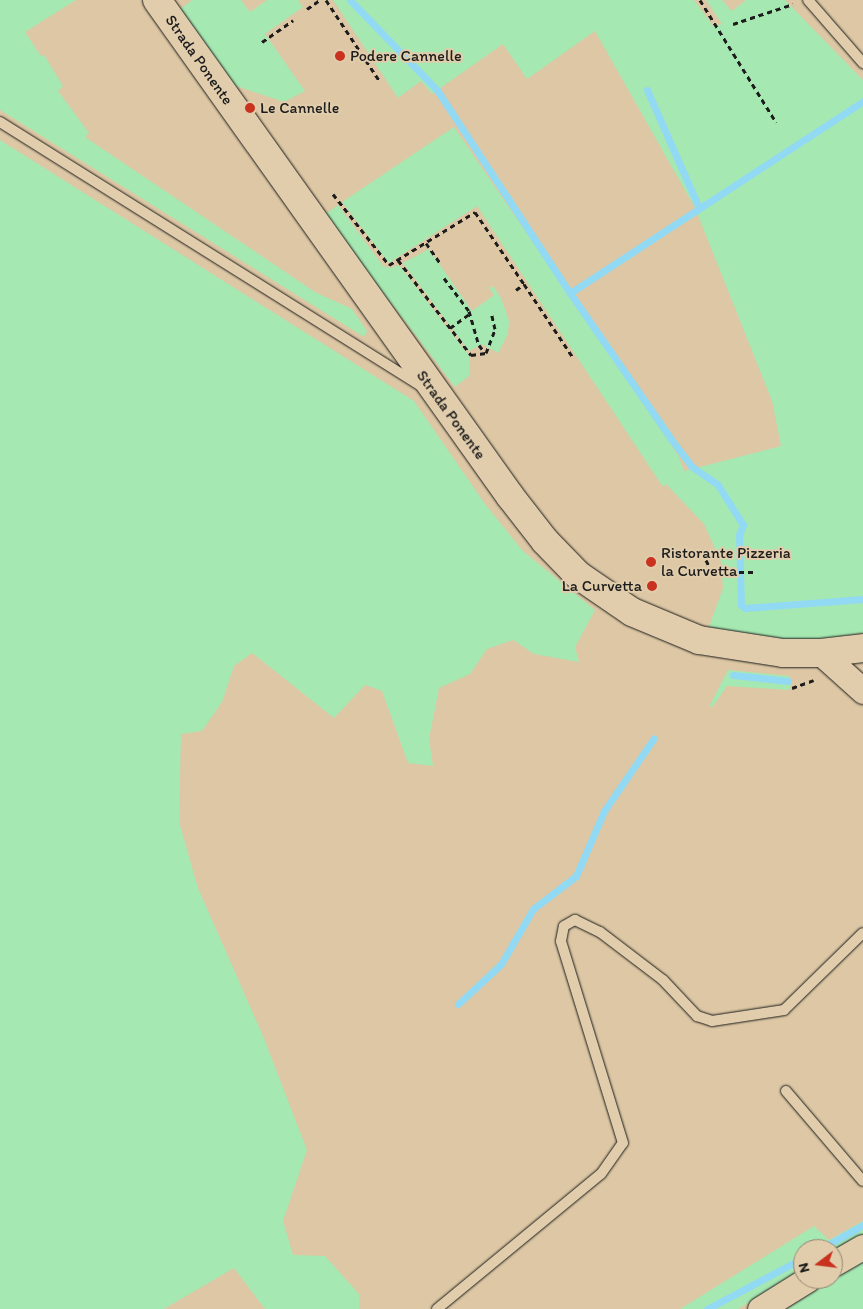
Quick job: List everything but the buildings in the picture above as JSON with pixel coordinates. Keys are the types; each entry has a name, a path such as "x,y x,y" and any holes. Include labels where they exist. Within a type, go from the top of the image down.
{"main road":[{"name":"Strada Ponente","path":"157,0 440,398 545,541 578,575 618,604 668,629 711,643 783,654 819,666 863,648"}],"street":[{"path":"819,666 863,691"},
{"path":"843,1258 863,1247"},
{"path":"760,1309 793,1288"}],"lane":[{"path":"803,1 863,63"},
{"path":"0,122 440,398"},
{"path":"437,1309 601,1174 623,1143 561,941 564,926 575,920 600,932 663,980 697,1016 712,1021 784,1010 863,934"},
{"path":"786,1091 863,1181"}],"path":[{"path":"307,9 320,0"},
{"path":"326,0 380,80"},
{"path":"700,0 776,122"},
{"path":"733,24 803,1"},
{"path":"262,42 293,20"},
{"path":"332,194 384,262 389,264 475,212 572,356"},
{"path":"426,243 440,263"},
{"path":"398,260 471,355 486,353"},
{"path":"444,278 469,314 479,345 486,353"},
{"path":"516,290 524,284"},
{"path":"486,353 495,329 491,312"},
{"path":"450,328 469,314"},
{"path":"706,560 712,572 757,572"},
{"path":"792,688 819,666"}],"green space":[{"path":"0,0 76,0 25,32 41,56 44,55 63,86 58,91 89,133 85,137 315,292 352,309 367,331 364,337 0,110"},
{"path":"192,0 241,0 250,12 267,0 298,0 303,7 265,34 305,91 284,102 230,84 178,11"},
{"path":"333,0 694,0 713,26 722,24 706,0 722,0 732,11 746,0 785,0 863,80 863,633 796,644 706,635 723,588 721,562 704,524 666,484 663,487 477,206 389,263 342,202 454,127 678,455 684,471 781,446 772,401 695,208 595,31 527,79 503,44 432,94 421,81 398,98"},
{"path":"0,140 414,401 485,504 523,551 595,610 575,647 579,662 534,654 513,640 487,649 470,674 439,688 429,739 433,766 408,763 382,691 365,685 334,718 252,653 234,666 222,702 202,731 181,734 179,822 198,888 263,1036 307,1150 283,1221 293,1255 325,1256 359,1294 359,1309 265,1309 234,1268 164,1309 0,1309"},
{"path":"338,205 383,266 391,268 399,265 470,357 469,376 455,387 324,215"},
{"path":"429,249 472,311 494,295 489,288 493,286 501,298 509,321 508,334 498,353 482,344 469,351 403,263"},
{"path":"728,670 789,676 791,685 789,690 727,686 713,706 709,707"},
{"path":"863,1221 863,1236 843,1247 843,1239 831,1239"},
{"path":"814,1226 828,1239 793,1239"},
{"path":"793,1239 793,1277 738,1309 680,1309"},
{"path":"863,1262 863,1309 787,1309 818,1289 843,1289 843,1274"}],"waterway":[{"path":"350,0 437,90 570,293 671,439 691,466 718,485 743,525 739,535 741,605 745,608 863,599"},
{"path":"647,90 699,208"},
{"path":"570,293 863,101"},
{"path":"733,675 788,681"},
{"path":"458,1004 501,964 533,909 576,876 604,811 654,738"},
{"path":"838,1239 863,1225"},
{"path":"707,1309 793,1263"}],"place":[{"name":"Podere Cannelle","path":"340,56"},
{"name":"Le Cannelle","path":"250,108"},
{"name":"Ristorante Pizzeria la Curvetta","path":"651,562"},
{"name":"La Curvetta","path":"652,586"}]}
